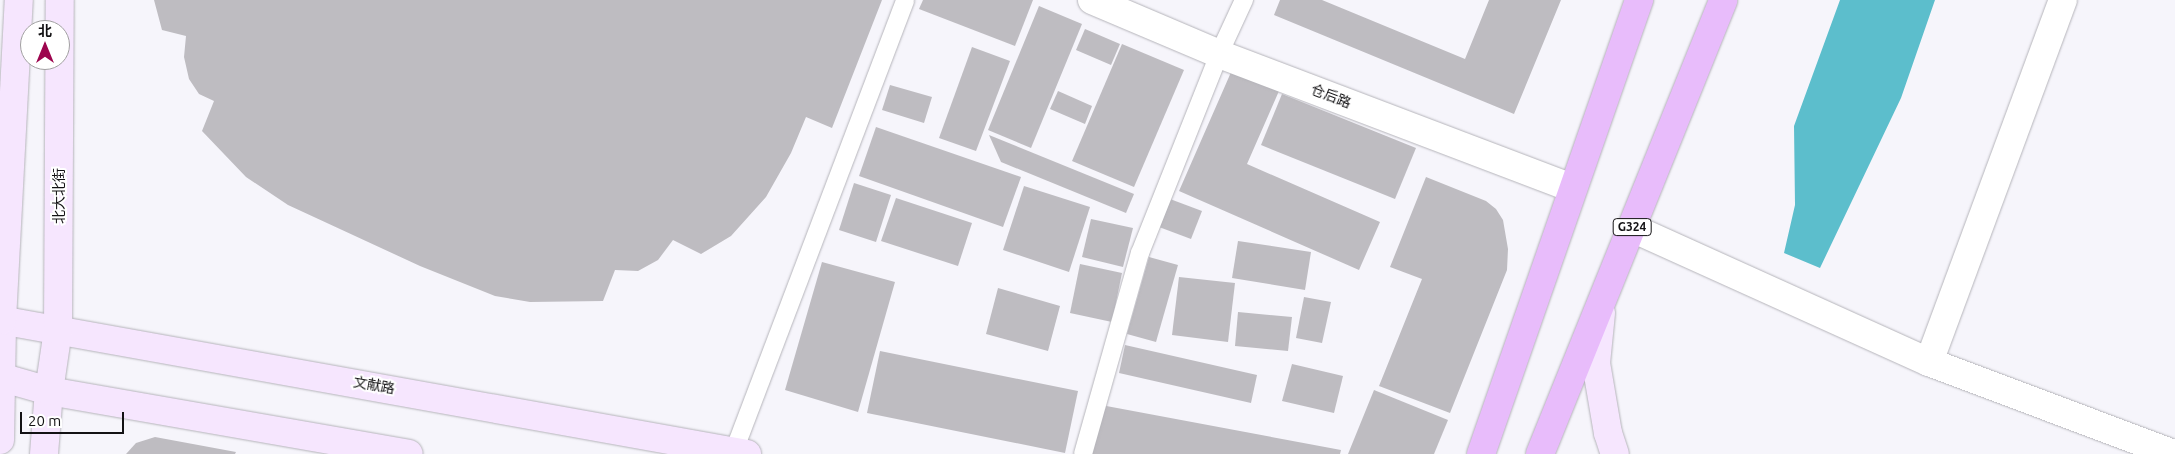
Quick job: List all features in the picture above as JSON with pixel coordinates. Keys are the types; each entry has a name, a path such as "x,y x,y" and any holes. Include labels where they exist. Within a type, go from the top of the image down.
{"highway":[{"path":"1482,454 1572,188 1639,0"},
{"name":"G324","path":"1540,454 1723,0"}],"main road":[{"path":"0,440 4,201 19,0"},
{"name":"北大北街","path":"44,454 49,391 58,330 60,0"},
{"path":"1602,301 1596,363 1608,433 1614,454"},
{"name":"文献路","path":"1,320 741,453"},
{"path":"1,377 49,391 409,454"}],"street":[{"name":"仓后路","path":"1092,0 1219,54 1572,188"},
{"path":"1929,362 2063,0"},
{"path":"1632,228 1929,362 2174,454"}],"lane":[{"path":"741,453 905,0"},
{"path":"1083,454 1140,253 1219,54 1244,0"}],"water":[{"path":"1840,0 1935,0 1901,98 1820,268 1784,253 1795,205 1794,126"}],"building":[{"path":"154,0 882,0 832,128 806,117 791,153 766,197 731,236 701,254 673,240 658,260 638,271 615,270 603,301 530,302 495,296 420,266 288,205 246,177 202,131 214,101 199,94 189,79 184,57 186,36 162,30"},
{"path":"923,0 1033,0 1015,46 919,9"},
{"path":"1280,0 1322,0 1465,59 1489,0 1561,0 1514,114 1274,15"},
{"path":"1039,6 1082,24 1031,148 988,130"},
{"path":"1085,29 1120,44 1111,65 1076,50"},
{"path":"1122,44 1184,70 1134,187 1072,161"},
{"path":"972,47 1010,61 976,151 939,138"},
{"path":"1232,70 1279,91 1247,164 1380,222 1359,270 1179,191"},
{"path":"890,85 932,97 924,123 882,110"},
{"path":"1058,91 1092,106 1085,124 1050,109"},
{"path":"1282,94 1416,148 1395,199 1261,145"},
{"path":"876,127 1021,177 1003,227 859,176"},
{"path":"989,135 1134,194 1126,213 1001,162"},
{"path":"1426,177 1486,201 1496,209 1503,220 1508,249 1507,270 1450,413 1379,386 1422,279 1390,267"},
{"path":"854,183 891,195 876,242 839,230"},
{"path":"1024,186 1090,207 1069,272 1003,250"},
{"path":"896,198 972,223 958,266 881,241"},
{"path":"1170,199 1202,211 1191,239 1159,227"},
{"path":"1091,219 1133,228 1123,267 1082,257"},
{"path":"1238,241 1311,252 1305,290 1232,278"},
{"path":"1149,257 1178,265 1156,342 1127,334"},
{"path":"822,262 895,282 858,412 785,390"},
{"path":"1080,264 1122,273 1112,322 1070,313"},
{"path":"1179,277 1235,283 1228,342 1172,335"},
{"path":"998,288 1060,306 1048,351 986,334"},
{"path":"1304,297 1331,302 1322,343 1296,338"},
{"path":"1238,312 1292,317 1288,351 1235,346"},
{"path":"1125,345 1257,375 1251,403 1119,373"},
{"path":"880,351 1078,391 1065,453 867,413"},
{"path":"1292,364 1343,376 1334,413 1282,401"},
{"path":"1374,390 1448,420 1434,454 1348,454"},
{"path":"1101,405 1341,450 1340,454 1092,454"},
{"path":"155,437 236,452 235,454 126,454 136,443"}]}
